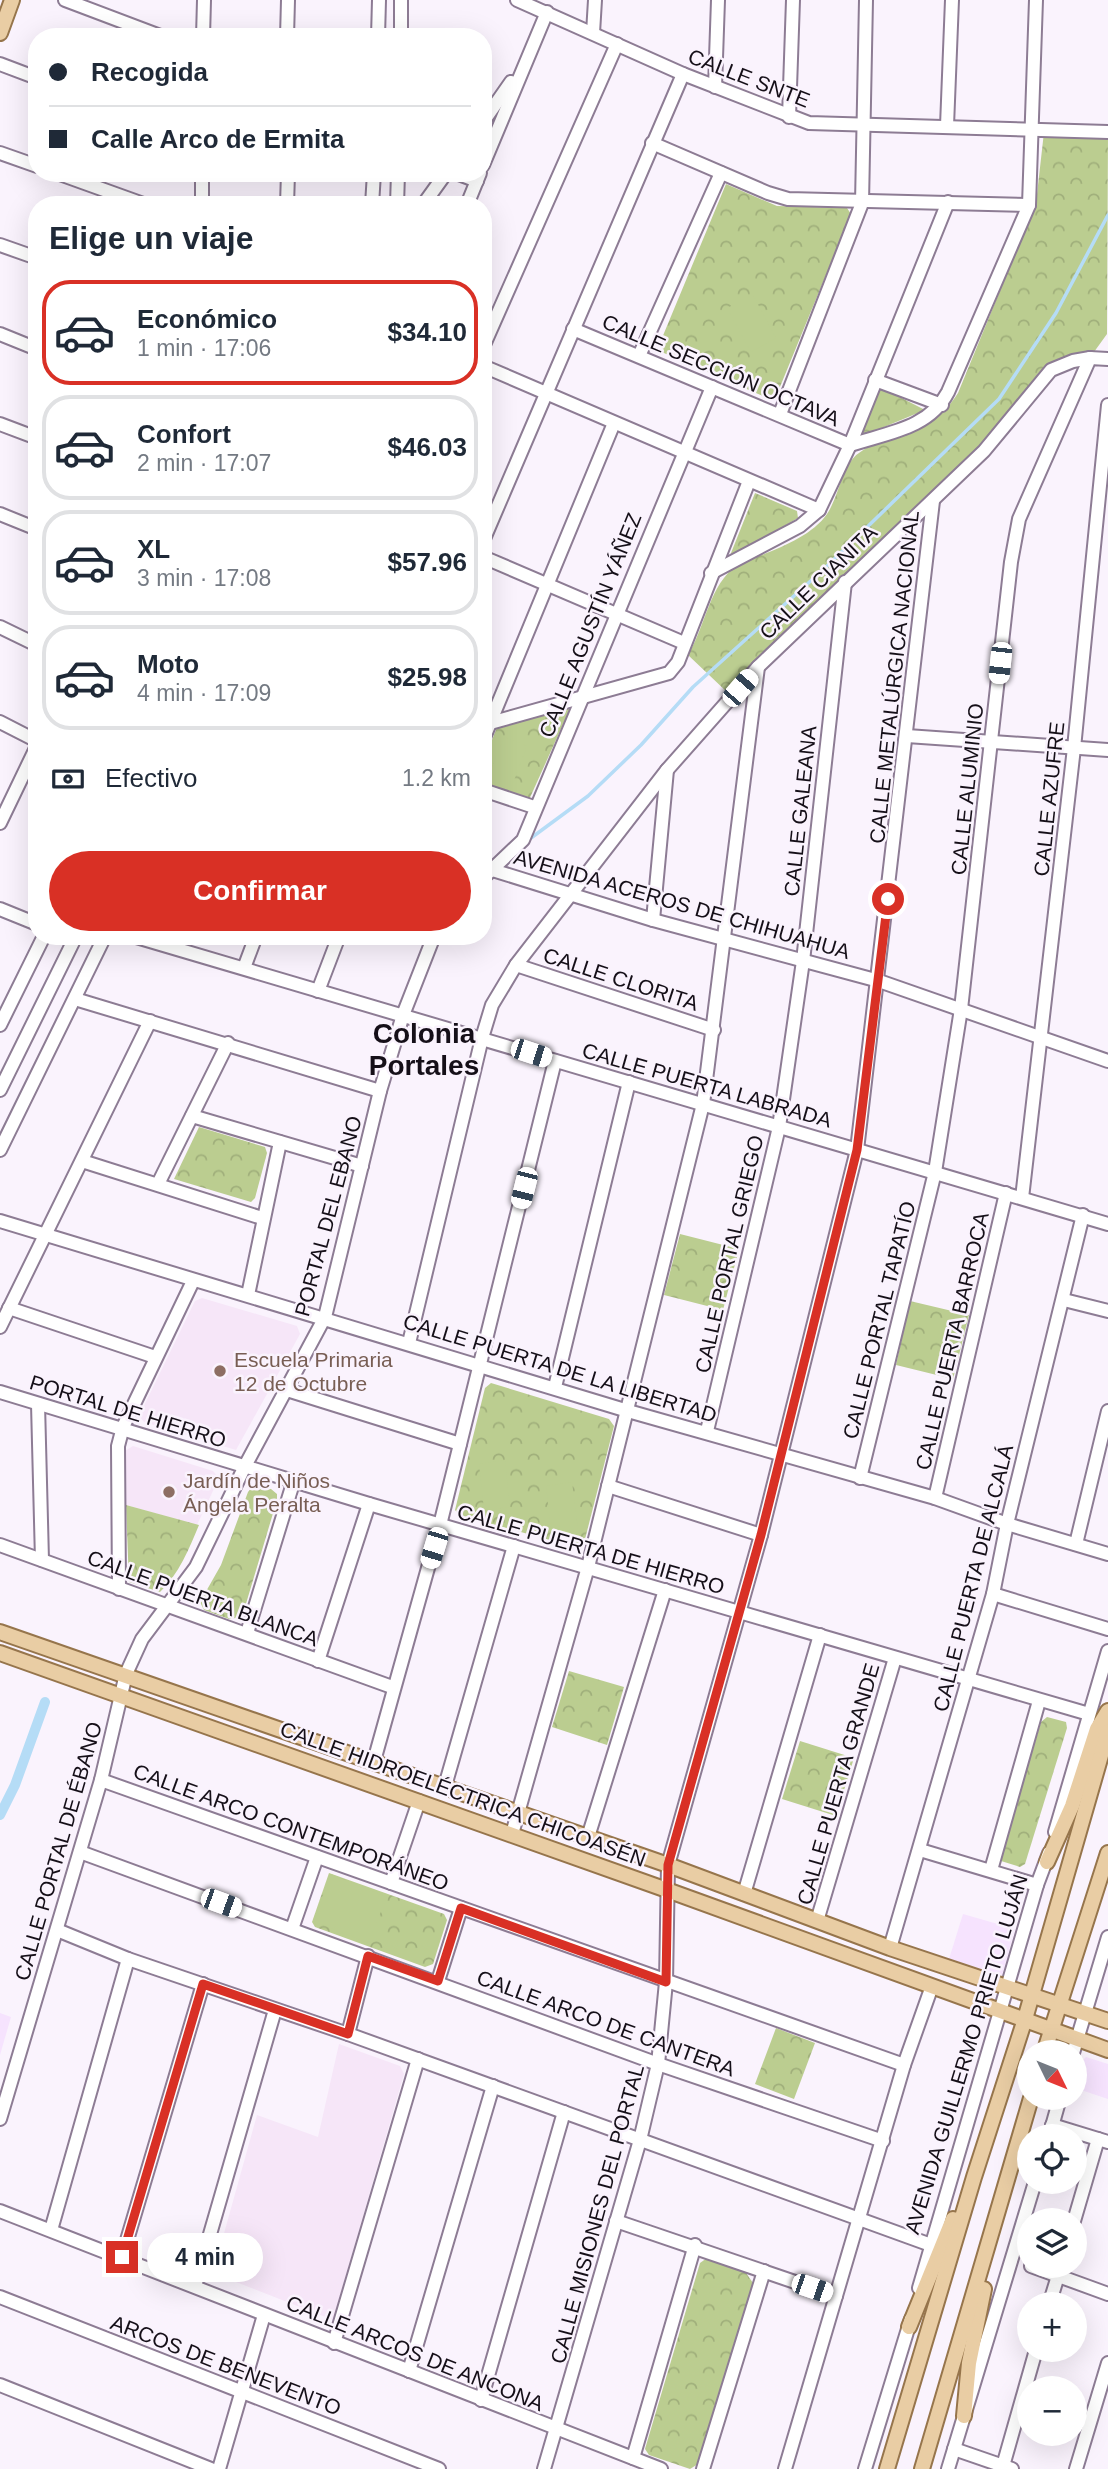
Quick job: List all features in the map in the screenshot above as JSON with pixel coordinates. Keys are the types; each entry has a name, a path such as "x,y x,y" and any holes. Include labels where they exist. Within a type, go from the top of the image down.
{"main road":[{"path":"0,33 12,0"},
{"name":"CALLE HIDROELÉCTRICA CHICOASÉN","path":"0,1632 519,1812 890,1948 1108,2021"},
{"name":"CALLE HIDROELÉCTRICA CHICOASÉN","path":"0,1653 667,1889 1051,2029 1067,2040"},
{"path":"1047,1862 1072,1806 1097,1729 1108,1711"},
{"name":"AVENIDA GUILLERMO PRIETO LUJÁN","path":"887,2469 974,2177 1025,2020 1108,1731"},
{"path":"1048,2040 1108,1853"},
{"path":"1092,1908 1108,1881"},
{"name":"CALLE HIDROELÉCTRICA CHICOASÉN","path":"1087,2047 1108,2050"},
{"path":"922,2469 1028,2110"},
{"path":"909,2327 953,2218 974,2177"},
{"path":"964,2416 969,2363 992,2237"}],"street":[{"path":"65,0 139,28"},
{"path":"203,28 204,0"},
{"path":"287,28 288,0"},
{"path":"379,0 379,28"},
{"path":"401,0 401,28"},
{"name":"CALLE SNTE","path":"517,0 683,74 789,117 816,124 1034,127 1108,132"},
{"path":"593,33 595,0"},
{"path":"789,117 793,0"},
{"path":"780,414 862,203 866,0"},
{"path":"947,126 952,0"},
{"path":"874,380 942,405 1029,205 1034,127 1036,0"},
{"path":"714,2 715,87"},
{"path":"492,143 547,12"},
{"path":"492,327 617,44"},
{"path":"0,64 28,75"},
{"path":"492,109 524,65"},
{"path":"492,520 683,74"},
{"path":"652,143 777,196 862,203 1029,205"},
{"path":"0,153 28,163"},
{"path":"639,356 721,173"},
{"path":"82,182 121,196"},
{"path":"712,573 800,526 819,510 850,445 948,202"},
{"path":"0,245 28,255"},
{"name":"CALLE SECCIÓN OCTAVA","path":"573,328 850,445 919,423 942,405"},
{"path":"0,334 28,345"},
{"path":"1090,358 1108,359"},
{"name":"CALLE CIANITA","path":"409,1343 482,1038 492,1005 516,965 573,895 667,770 758,667 998,436 1051,370 1073,361 1090,358"},
{"name":"CALLE ALUMINIO","path":"935,1172 961,1009 1011,562 1019,519 1090,358"},
{"path":"492,370 819,510"},
{"name":"CALLE AGUSTÍN YÁÑEZ","path":"492,867 519,846 585,696 615,614 712,387"},
{"name":"CALLE AZUFRE","path":"1023,1198 1074,748 1108,405"},
{"path":"492,710 614,423"},
{"path":"0,424 28,435"},
{"path":"492,722 669,673 678,663 749,481"},
{"name":"CALLE METALÚRGICA NACIONAL","path":"857,1150 879,981 933,501"},
{"path":"0,514 28,525"},
{"path":"492,561 684,643"},
{"name":"CALLE GALEANA","path":"779,1127 803,961 845,582"},
{"path":"0,627 28,641"},
{"path":"512,1834 588,1566 703,1104 726,939 758,667"},
{"path":"0,722 28,739"},
{"path":"907,736 1108,750"},
{"path":"1,818 28,762"},
{"path":"653,920 667,770"},
{"path":"492,792 534,807"},
{"name":"AVENIDA ACEROS DE CHIHUAHUA","path":"492,874 879,981 1108,1061"},
{"path":"0,909 28,920"},
{"path":"0,1025 40,945"},
{"path":"0,1090 69,945"},
{"path":"0,1150 101,945"},
{"name":"CALLE PUERTA LABRADA","path":"179,945 318,991 1108,1224"},
{"path":"244,968 253,945"},
{"path":"318,991 336,945"},
{"name":"PORTAL DEL EBANO","path":"126,1674 142,1639 196,1567 245,1466 325,1317 380,1091 403,1015 430,945"},
{"name":"CALLE CLORITA","path":"516,965 714,1030"},
{"path":"75,999 380,1091"},
{"path":"0,1327 150,1021"},
{"path":"158,1184 228,1043"},
{"path":"374,1761 481,1367 555,1061"},
{"path":"555,1387 629,1082"},
{"path":"192,1116 362,1166"},
{"name":"CALLE PORTAL GRIEGO","path":"707,1431 779,1127"},
{"path":"248,1295 262,1217 280,1142"},
{"name":"CALLE MISIONES DEL PORTAL","path":"544,2469 558,2430 640,2140 658,2064 666,1982 668,1865 761,1535 857,1150"},
{"path":"82,1161 262,1217"},
{"name":"CALLE PORTAL TAPATÍO","path":"860,1478 935,1172"},
{"name":"CALLE PUERTA BARROCA","path":"935,1498 1006,1193"},
{"name":"CALLE PUERTA DE ALCALÁ","path":"890,1948 993,1594 1007,1524 1083,1215"},
{"name":"CALLE PUERTA DE LA LIBERTAD","path":"0,1221 193,1281 325,1317 628,1411 707,1431 781,1455 935,1498 1007,1524 1108,1554"},
{"path":"119,1589 118,1451 123,1427 193,1281"},
{"path":"1064,1300 1108,1311"},
{"path":"9,1308 155,1357"},
{"path":"287,1391 460,1444"},
{"name":"PORTAL DE HIERRO","path":"0,1392 245,1466"},
{"path":"38,1404 42,1560"},
{"path":"1076,1544 1108,1411"},
{"name":"CALLE PUERTA DE HIERRO","path":"245,1466 1089,1714"},
{"path":"247,1633 294,1480"},
{"path":"608,1486 761,1535"},
{"path":"318,1661 369,1504"},
{"name":"CALLE PUERTA BLANCA","path":"0,1545 392,1687"},
{"path":"445,1786 514,1546"},
{"path":"588,1837 666,1590"},
{"path":"993,1594 1108,1629"},
{"path":"744,1894 820,1635"},
{"name":"AVENIDA GUILLERMO PRIETO LUJÁN","path":"865,2469 1108,1651"},
{"name":"CALLE PUERTA GRANDE","path":"817,1921 895,1658"},
{"name":"CALLE PORTAL DE ÉBANO","path":"0,2119 101,1780 126,1674"},
{"path":"990,1870 1039,1701"},
{"name":"CALLE ARCO CONTEMPORÁNEO","path":"101,1780 904,2065"},
{"path":"391,1883 419,1801"},
{"path":"919,1850 1037,1885"},
{"name":"CALLE ARCO DE CANTERA","path":"80,1852 438,1981 658,2064 883,2141"},
{"path":"292,1929 317,1857"},
{"path":"438,1981 461,1908"},
{"path":"57,1930 128,1959 348,2034 931,2245"},
{"path":"1077,2040 1108,1937"},
{"path":"348,2034 368,1956"},
{"path":"51,2230 128,1959"},
{"path":"122,2257 203,1984"},
{"path":"785,2469 904,2065 932,1986"},
{"path":"195,2286 275,2010"},
{"path":"334,2343 418,2059"},
{"path":"409,2371 493,2086"},
{"path":"481,2400 564,2112"},
{"path":"1079,2208 1103,2141"},
{"path":"948,2469 1031,2194"},
{"name":"CALLE ARCOS DE ANCONA","path":"0,2211 661,2469"},
{"path":"616,2221 695,2245 836,2296"},
{"path":"633,2458 695,2245"},
{"path":"1012,2259 1017,2261"},
{"path":"703,2469 764,2271"},
{"path":"1074,2278 1108,2294"},
{"name":"ARCOS DE BENEVENTO","path":"0,2297 439,2469"},
{"path":"219,2469 264,2315"},
{"path":"954,2449 1007,2468 1033,2362"},
{"path":"1076,2469 1108,2363"},
{"path":"0,2385 211,2469"}],"shaded area":[{"name":"Escuela Primaria 12 de Octubre","path":"202,1298 297,1326 300,1334 236,1450 144,1422 139,1416 195,1301"},
{"name":"Jardín de Niños Ángela Peralta","path":"133,1446 213,1471 219,1478 197,1525 126,1505 125,1451"},
{"path":"963,1914 1015,1929 1002,1975 949,1959"},
{"path":"0,2013 11,2017 0,2055"},
{"path":"339,2044 400,2066 404,2074 333,2320 213,2273 257,2115 318,2137"},
{"path":"1087,2057 1108,2064 1108,2099 1087,2092"}],"green space":[{"path":"1044,132 1108,135 1107,334 1094,352 1060,359 1039,375 995,437 728,693 688,655 720,583 738,564 786,545 809,531 827,514 853,458 873,444 923,427 935,420 958,393 1036,203"},
{"path":"726,184 777,206 847,208 851,214 775,399 657,350"},
{"path":"753,295 776,338 751,352 727,308"},
{"path":"884,389 925,410 860,437 878,390"},
{"path":"755,493 797,511 798,518 729,558"},
{"path":"567,706 570,709 528,802 492,788 492,740 498,725"},
{"path":"504,737 527,746 510,791 492,784 492,766"},
{"path":"199,1127 265,1147 267,1153 255,1198 251,1202 174,1179"},
{"path":"680,1234 739,1249 723,1310 664,1295"},
{"path":"910,1301 969,1315 953,1379 896,1365"},
{"path":"491,1383 609,1419 614,1426 584,1543 579,1548 459,1515 455,1510 485,1388"},
{"path":"505,1460 510,1507 484,1510 479,1464"},
{"path":"572,1482 578,1529 551,1532 546,1486"},
{"path":"254,1485 271,1489 277,1494 277,1500 242,1617 229,1619 204,1610 200,1602 221,1565 248,1492"},
{"path":"126,1505 199,1525 178,1569 160,1592 129,1582"},
{"path":"569,1671 624,1687 607,1745 552,1727"},
{"path":"1047,1717 1066,1722 1067,1728 1025,1864 1020,1867 1001,1861 1002,1853 1041,1722"},
{"path":"800,1741 854,1758 836,1816 782,1799"},
{"path":"329,1873 444,1914 447,1920 433,1964 425,1967 315,1927 312,1922"},
{"path":"331,1874 387,1897 368,1943 313,1921"},
{"path":"776,2028 815,2043 794,2099 755,2084"},
{"path":"707,2258 746,2273 753,2283 698,2464 690,2469 649,2455 645,2449 700,2263"}],"waterway":[{"path":"531,838 588,796 641,745 693,687 825,568 999,399 1056,313 1108,215"},
{"path":"0,1815 15,1785 45,1702"}],"place":[{"name":"Escuela Primaria 12 de Octubre","path":"220,1371"},
{"name":"Jardín de Niños Ángela Peralta","path":"169,1492"}],"district":[{"name":"Colonia Portales","path":"424,1049"}],"route":[{"path":"122,2257 203,1984 348,2034 368,1956 438,1981 461,1908 666,1982 668,1865 761,1535 857,1150 888,899"}]}
